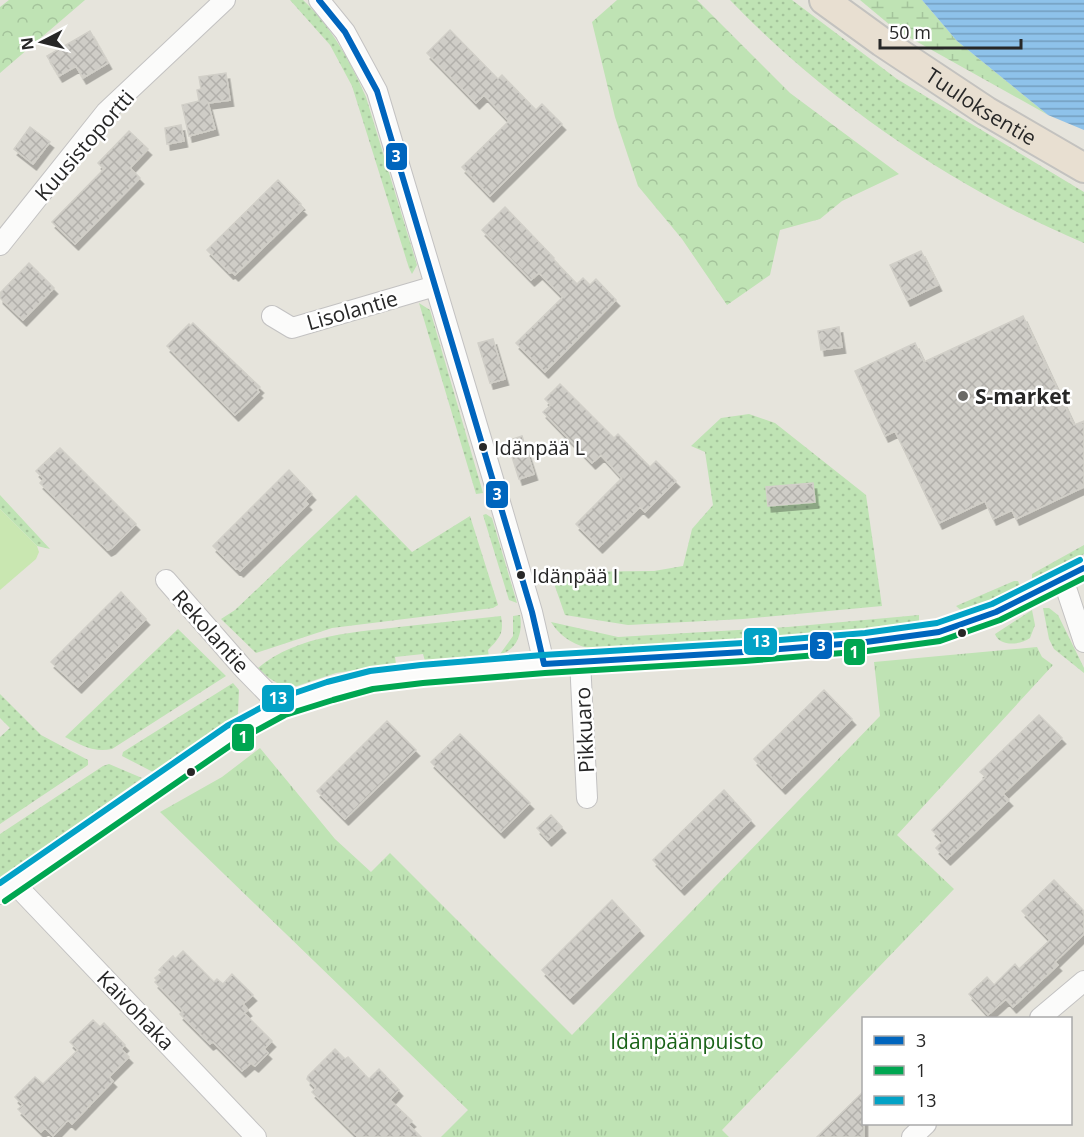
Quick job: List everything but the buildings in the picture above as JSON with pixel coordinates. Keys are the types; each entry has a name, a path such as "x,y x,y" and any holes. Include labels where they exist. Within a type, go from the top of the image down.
{"highway":[{"name":"Tuuloksentie","path":"824,0 882,42 986,111 1084,168"}],"street":[{"name":"Kuusistoportti","path":"0,245 106,112 225,0"},
{"path":"319,0 345,32 376,91 532,612 544,664"},
{"name":"Lisolantie","path":"272,316 292,328 435,286"},
{"path":"8,889 232,733 281,707 371,680 544,664 866,642 939,632 996,612 1084,568"},
{"path":"1063,579 1084,642"},
{"name":"Rekolantie","path":"166,580 243,668 281,707"},
{"name":"Pikkuaro","path":"580,662 587,798"},
{"name":"Kaivohaka","path":"8,889 256,1137"},
{"path":"1042,1017 1084,981"},
{"path":"912,1137 925,1125"}],"green space":[{"path":"9,0 85,0 0,73 0,7"},
{"path":"290,0 303,0 323,21 347,58 366,97 417,265 412,274 352,86 330,45"},
{"path":"617,0 697,0 790,93 899,174 842,201 820,219 780,230 770,275 727,305 682,239 638,186 615,117 592,22"},
{"path":"730,0 792,0 897,79 1084,192 1084,243 988,196 895,139 808,73"},
{"path":"860,0 922,0 957,41 1048,115 896,30"},
{"path":"419,303 430,310 483,493 476,494"},
{"path":"749,414 775,423 866,495 882,606 743,619 628,625 565,615 550,572 654,571 683,566 692,529 713,505 705,452 691,446 721,418"},
{"path":"0,495 50,549 37,546 0,509"},
{"path":"356,495 412,552 470,516 498,605 493,608 332,628 256,653 221,619 235,610"},
{"path":"0,509 37,546 39,552 36,559 0,590"},
{"path":"486,514 492,518 517,603 509,600 483,515"},
{"path":"1084,545 1084,554 1032,581 1032,574"},
{"path":"1018,581 1021,588 962,611 956,606"},
{"path":"1043,608 1049,608 1058,615 1084,668 1084,673 1054,649 1049,639"},
{"path":"1032,610 1035,625 1030,638 1021,642 1005,643 997,638 995,634"},
{"path":"520,615 521,627 518,639 511,648 500,654 513,636 513,616"},
{"path":"919,615 919,622 877,629 595,650 570,640 551,622 618,637 788,627"},
{"path":"501,616 501,631 488,650 489,657 425,661 423,654 395,657 396,664 336,673 297,686 282,686 258,668 291,648 330,636"},
{"path":"178,629 226,676 112,749 93,749 65,737"},
{"name":"Idänpäänpuisto","path":"1037,647 1042,657 1053,665 897,835 954,889 722,1130 729,1137 441,1137 468,1110 160,812 222,777 260,748 335,839 371,872 390,853 572,1035 880,716 874,662"},
{"path":"233,683 239,690 238,714 153,772 122,756 123,752"},
{"path":"0,694 41,735 88,760 88,765 0,824 0,737 10,728 0,718"},
{"path":"109,764 142,778 0,879 0,834"}],"water":[{"path":"922,0 1084,0 1084,130 1048,115 957,41"}],"transit line":[{"name":"3","path":"319,0 345,32 377,91 532,612 544,664"},
{"name":"13","path":"0,883 227,726 277,699 327,682 370,671 421,665 743,643 865,633 937,623 992,604 1080,560"},
{"name":"3","path":"544,664 744,652 866,642 939,632 996,612 1084,568"},
{"name":"1","path":"5,901 237,741 285,715 333,700 373,689 423,683 745,661 867,651 940,641 1000,620 1084,578"}],"place":[{"name":"S-market","path":"963,396"},
{"name":"Idänpää L","path":"483,447"},
{"name":"Idänpää I","path":"521,575"}]}
